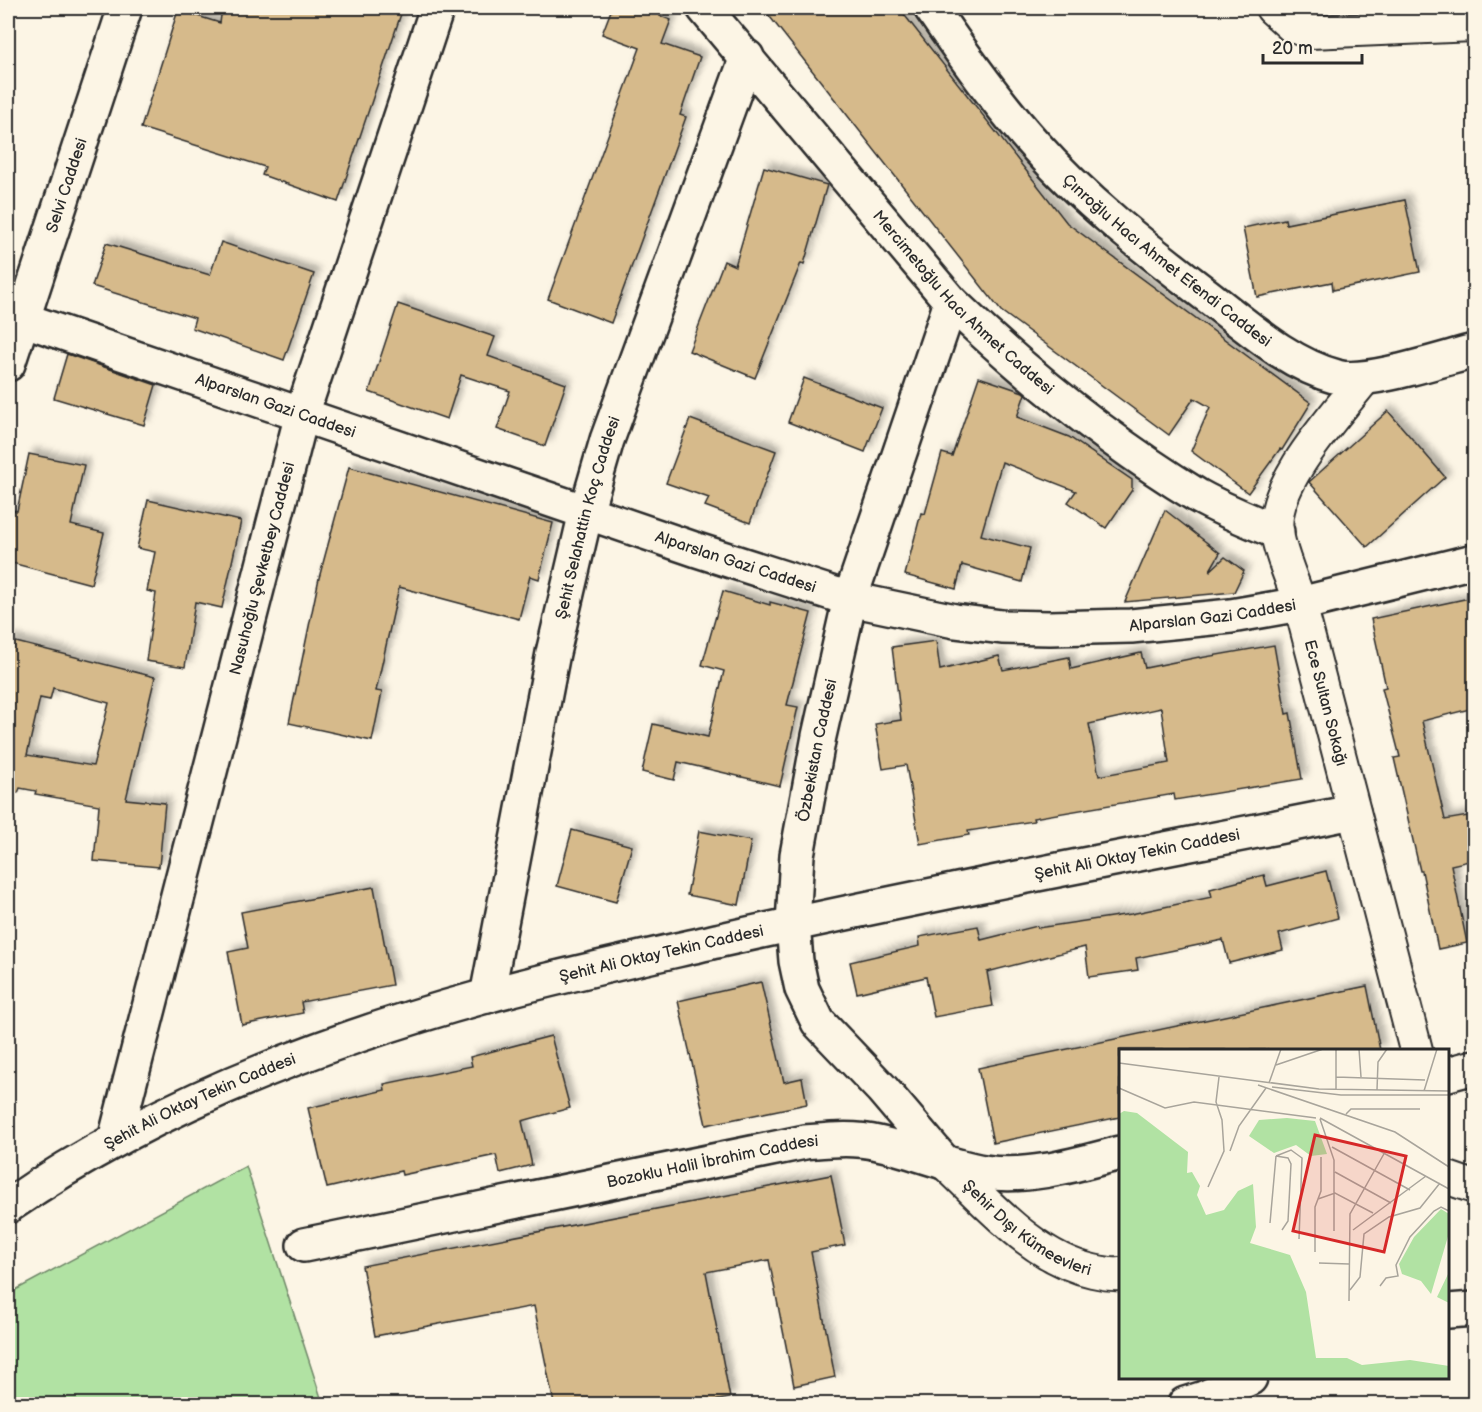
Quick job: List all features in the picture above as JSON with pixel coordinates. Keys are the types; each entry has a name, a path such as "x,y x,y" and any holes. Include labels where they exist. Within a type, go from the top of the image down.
{"street":[{"name":"Selvi Caddesi","path":"8,364 124,8"},
{"name":"Nasuhoğlu Şevketbey Caddesi","path":"115,1140 302,414 437,8"},
{"name":"Mercimetoğlu Hacı Ahmet Caddesi","path":"704,8 951,302 1042,383 1155,467 1200,496 1277,532"},
{"name":"Çınroğlu Hacı Ahmet Efendi Caddesi","path":"931,8 957,47 1035,146 1069,180 1135,239 1258,335 1295,359 1338,378 1364,379 1474,351"},
{"path":"1272,8 1292,26 1310,32 1474,25"},
{"name":"Şehit Selahattin Koç Caddesi","path":"487,996 553,653 586,512 607,440 747,57"},
{"name":"Özbekistan Caddesi","path":"945,1163 882,1089 818,1022 802,989 796,961 793,924 797,855 819,736 850,599 951,302"},
{"name":"Alparslan Gazi Caddesi","path":"22,319 586,512 850,599 955,621 1002,627 1050,628 1131,626 1220,617 1300,604 1474,561"},
{"name":"Ece Sultan Sokağı","path":"1364,379 1296,466 1280,501 1277,532 1300,604 1416,1049"},
{"name":"Şehit Ali Oktay Tekin Caddesi","path":"8,1206 115,1140 217,1091 304,1055 379,1028 487,996 793,924 1353,812"},
{"path":"1449,1074 1474,1067"},
{"name":"Bozoklu Halil İbrahim Caddesi","path":"304,1245 805,1142 847,1138 878,1143 945,1163 986,1172 1020,1172 1062,1167 1119,1154"},
{"name":"Şehir Dışı Kümeevleri","path":"945,1163 1046,1253 1074,1267 1119,1274"},
{"path":"1449,1178 1474,1187"},
{"path":"1449,1311 1474,1309"},
{"path":"1185,1404 1246,1379"}],"green space":[{"path":"246,1166 323,1404 8,1404 8,1294"}],"building":[{"path":"222,8 403,8 338,202 262,175 265,167 141,128 178,10 220,23"},
{"path":"612,8 663,8 660,16 671,20 662,44 700,57 680,115 686,117 611,323 548,299 640,48 602,34"},
{"path":"763,8 899,8 1067,223 1311,403 1282,450 1280,449 1248,493 1191,451 1210,407 1194,398 1169,435 1001,311"},
{"path":"764,167 827,185 804,264 801,263 755,378 689,351 724,261 735,266"},
{"path":"1405,200 1420,272 1333,290 1332,282 1257,297 1243,228 1285,219 1286,224"},
{"path":"221,242 314,274 284,360 192,328 195,318 92,286 106,243 210,275"},
{"path":"398,304 495,337 488,356 566,384 545,446 497,429 510,391 461,375 447,419 369,392"},
{"path":"67,354 156,385 144,425 54,398"},
{"path":"979,377 1023,392 1025,394 1017,417 1069,437 1132,480 1132,490 1106,528 1068,502 1076,491 1002,462 981,535 1030,548 1022,582 962,565 956,589 905,575 921,513 925,514 942,453 952,456"},
{"path":"804,378 882,408 865,452 788,422"},
{"path":"1388,411 1445,477 1367,547 1309,482"},
{"path":"690,419 776,451 750,523 705,506 709,498 666,483"},
{"path":"29,454 84,465 71,525 104,533 91,584 8,562 8,528 12,510 17,511"},
{"path":"349,467 553,523 539,579 530,576 519,619 399,587 376,691 382,692 372,741 289,723 319,578"},
{"path":"148,500 241,521 222,608 195,602 185,667 146,661 156,593 147,591 155,552 137,548"},
{"path":"1165,510 1220,553 1209,572 1225,557 1244,571 1234,592 1125,602"},
{"path":"723,591 770,605 770,602 811,613 787,705 798,707 780,786 678,762 674,780 642,772 653,724 708,737 724,671 702,665"},
{"path":"1474,597 1474,708 1422,721 1445,820 1468,816 1474,850 1474,860 1451,865 1467,943 1438,949 1422,871 1420,871 1394,758 1400,757 1382,688 1386,687 1371,619"},
{"path":"8,640 155,677 126,799 165,803 159,867 94,861 99,805 35,794 36,791 20,788 18,793 8,791","holes":["53,688 109,703 93,766 27,755 40,698 50,700"]},
{"path":"936,641 940,670 999,656 1003,670 1069,657 1071,669 1141,653 1145,668 1274,645 1286,714 1290,713 1302,779 1175,800 1174,794 1033,818 1034,821 968,831 969,835 920,844 906,765 883,769 875,724 901,720 892,647","holes":["1161,708 1169,763 1099,776 1089,724"]},
{"path":"572,830 632,846 616,902 557,886"},
{"path":"699,831 751,841 739,905 687,895"},
{"path":"1326,871 1338,918 1279,934 1283,950 1229,963 1223,940 1136,958 1138,970 1089,977 1085,947 987,972 993,1006 934,1017 926,977 857,993 850,962 920,946 919,937 978,926 981,940 1037,926 1038,928 1131,914 1212,897 1210,889 1264,875 1267,886"},
{"path":"374,887 392,985 301,1002 303,1013 242,1025 228,952 248,948 241,912"},
{"path":"761,982 784,1082 802,1078 807,1104 706,1125 678,1001"},
{"path":"1367,986 1380,1049 1119,1049 1119,1117 993,1143 978,1068"},
{"path":"551,1036 570,1108 522,1121 532,1165 500,1173 496,1155 402,1175 401,1171 327,1188 308,1108 385,1090 384,1084 472,1066 470,1057"},
{"path":"831,1175 845,1245 811,1252 835,1377 794,1386 769,1260 706,1272 730,1398 695,1404 554,1404 534,1306 375,1336 362,1266"}]}
